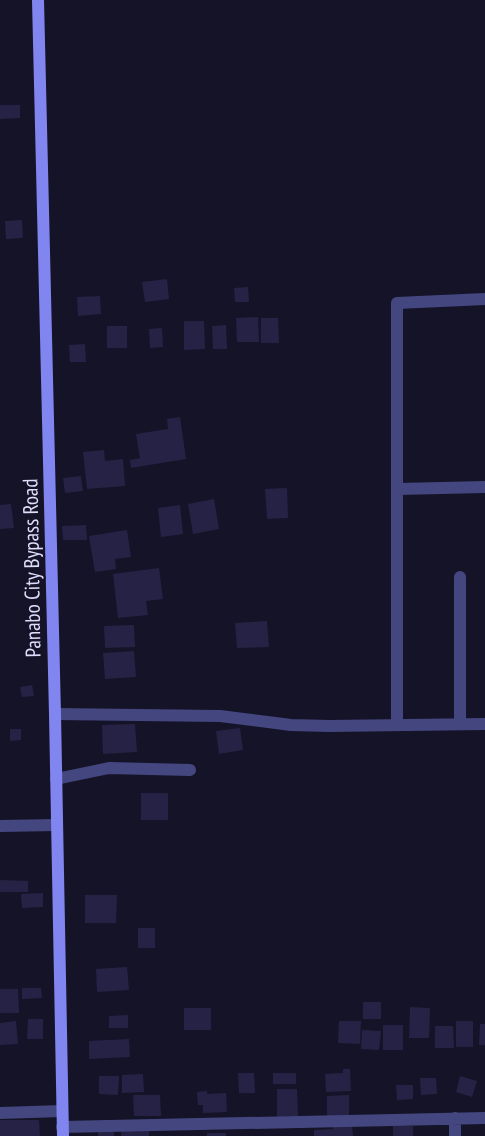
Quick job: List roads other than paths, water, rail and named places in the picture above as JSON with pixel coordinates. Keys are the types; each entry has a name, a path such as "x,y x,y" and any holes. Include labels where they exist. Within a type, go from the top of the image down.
{"main road":[{"name":"Panabo City Bypass Road","path":"38,0 55,714 62,1132"}],"street":[{"path":"397,725 397,303 485,299"},
{"path":"397,489 485,487"},
{"path":"460,577 460,724"},
{"path":"55,714 220,716 301,725 485,724"},
{"path":"56,779 110,768 190,770"},
{"path":"0,826 57,825"},
{"path":"0,1113 62,1111"},
{"path":"455,1118 455,1136"},
{"path":"62,1132 485,1118"}]}
